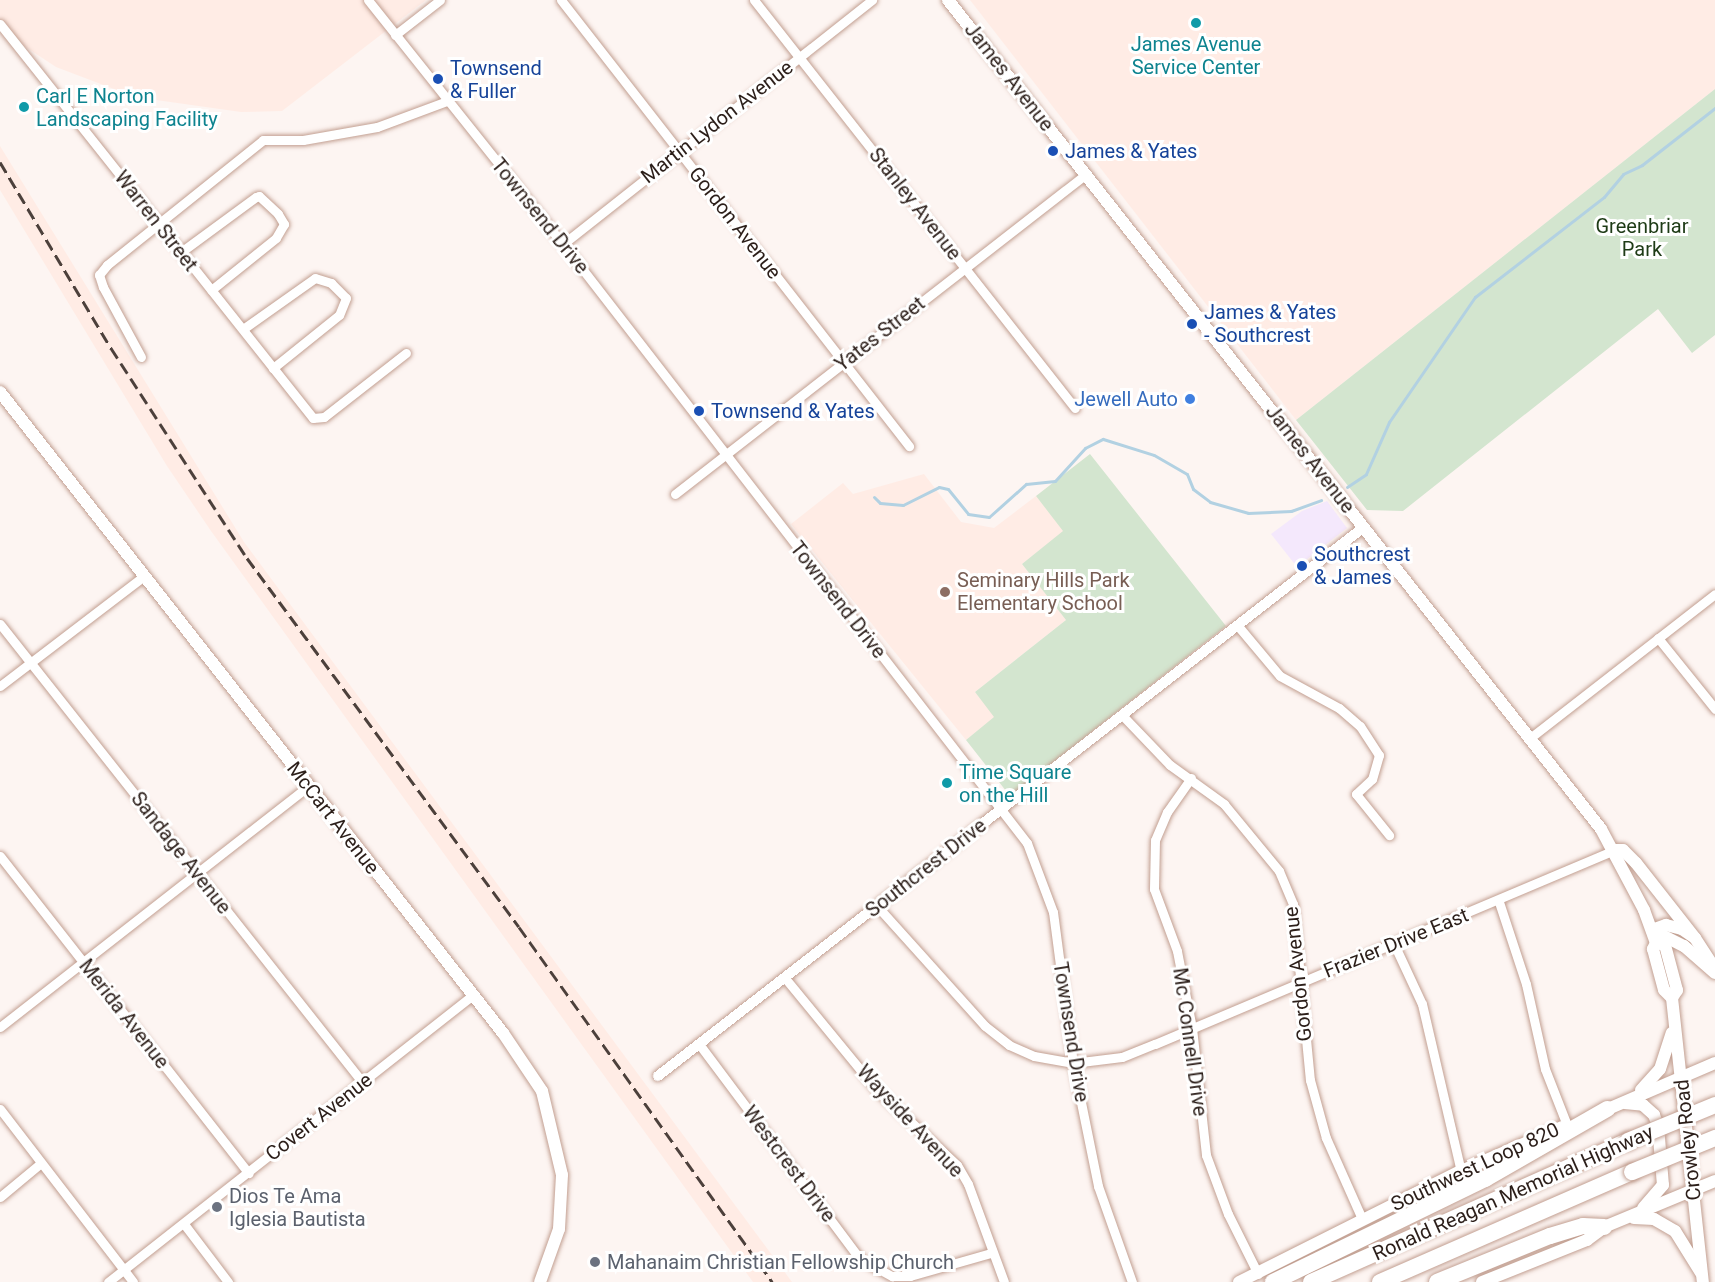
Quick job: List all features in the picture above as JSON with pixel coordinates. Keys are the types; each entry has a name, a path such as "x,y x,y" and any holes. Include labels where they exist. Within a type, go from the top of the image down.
{"highway":[{"name":"Ronald Reagan Memorial Highway","path":"1311,1282 1628,1141 1715,1105"},
{"path":"1273,1282 1485,1179 1610,1108"},
{"name":"Ronald Reagan Memorial Highway","path":"1380,1282 1715,1138"},
{"path":"1437,1282 1550,1236 1582,1226 1604,1227"}],"main road":[{"name":"James Avenue","path":"948,0 1530,738 1615,850 1652,930"},
{"name":"McCart Avenue","path":"0,392 503,1033 542,1091 556,1140 562,1207 554,1245 540,1282"},
{"path":"1615,850 1623,850 1636,863 1695,938 1715,971"},
{"path":"1652,930 1673,926 1695,938"},
{"path":"1652,930 1684,946 1715,971"},
{"name":"Crowley Road","path":"1652,930 1656,943 1653,949 1664,990 1672,998 1703,1279"},
{"path":"1631,1099 1660,1069 1671,1042 1674,1020"},
{"name":"Southwest Loop 820","path":"1239,1282 1461,1171 1715,1063"},
{"path":"1610,1108 1643,1105 1654,1114 1658,1126 1663,1185 1631,1216"},
{"path":"1482,1282 1505,1278 1587,1240 1604,1227 1715,1181"},
{"path":"1631,1216 1654,1219 1670,1227 1684,1242 1703,1279"}],"street":[{"name":"Townsend Drive","path":"368,0 563,244 724,455 1027,843 1047,887 1073,1063 1098,1186 1132,1282"},
{"path":"395,35 440,0"},
{"name":"Gordon Avenue","path":"561,0 909,446"},
{"name":"Stanley Avenue","path":"754,0 1075,408"},
{"name":"Martin Lydon Avenue","path":"563,244 679,150 872,0"},
{"name":"Warren Street","path":"0,24 313,418 324,417 406,353"},
{"path":"141,357 99,275 158,223 263,140 303,140 365,129 447,101"},
{"name":"Yates Street","path":"675,494 1086,174"},
{"path":"181,252 259,196 278,214 284,224 276,238 211,290"},
{"path":"243,329 315,278 331,284 346,298 339,315 273,368"},
{"name":"Southcrest Drive","path":"658,1076 1364,527"},
{"path":"0,686 144,576"},
{"path":"1530,738 1715,594"},
{"name":"Sandage Avenue","path":"0,624 363,1083"},
{"path":"1238,626 1281,676 1339,708 1360,726 1379,755 1372,779 1356,794 1389,836"},
{"path":"1658,638 1715,709"},
{"name":"Gordon Avenue","path":"1122,715 1170,765 1224,804 1279,871 1293,904 1310,1080 1317,1111 1362,1219"},
{"name":"Mc Connell Drive","path":"1191,778 1167,812 1155,840 1154,889 1177,951 1192,1028 1206,1155 1228,1214 1258,1274"},
{"path":"0,1027 308,786"},
{"name":"Frazier Drive East","path":"877,906 985,1026 1009,1045 1034,1056 1073,1063 1122,1057 1301,981 1499,902 1615,850"},
{"name":"Merida Avenue","path":"0,856 249,1173"},
{"path":"1499,902 1526,984 1545,1069 1567,1125"},
{"path":"1394,944 1422,1004 1461,1171"},
{"name":"Wayside Avenue","path":"785,978 878,1090 957,1165 968,1184 991,1253 1004,1282"},
{"name":"Covert Avenue","path":"108,1282 472,996"},
{"name":"Westcrest Drive","path":"699,1044 859,1258 892,1276 910,1276 991,1253"},
{"path":"0,1109 134,1282"},
{"path":"0,1197 41,1163"},
{"path":"184,1224 228,1282"}],"shaded area":[{"path":"0,0 426,0 282,111 241,112 135,97 56,67 0,30"},
{"path":"970,0 1715,0 1715,89 1296,420"},
{"path":"0,146 244,542 792,1282 753,1282 211,531 167,466 0,190"},
{"name":"Seminary Hills Park Elementary School","path":"924,474 961,522 994,528 1036,496 1064,531 1022,564 1066,620 975,692 995,717 966,740 791,524 843,483 853,494"},
{"path":"1327,501 1347,528 1297,567 1271,534 1302,511"}],"green space":[{"name":"Greenbriar Park","path":"1715,89 1715,335 1692,353 1658,309 1403,511 1367,510 1296,420"},
{"path":"1090,454 1226,626 1010,796 966,740 994,717 975,692 1066,620 1022,564 1063,531 1036,496"}],"waterway":[{"path":"1347,487 1366,474 1389,422 1475,297 1604,197 1623,174 1642,165 1715,108"},
{"path":"874,497 880,503 903,505 939,487 948,489 968,514 989,517 1026,484 1055,481 1085,448 1103,439 1154,455 1187,474 1193,489 1210,502 1248,513 1291,511 1321,500"}],"railway":[{"path":"0,162 111,348 247,558 519,927 772,1282"}],"place":[{"name":"James Avenue Service Center","path":"1196,23"},
{"name":"Townsend & Fuller","path":"438,79"},
{"name":"Carl E Norton Landscaping Facility","path":"24,107"},
{"name":"James & Yates","path":"1053,151"},
{"name":"James & Yates - Southcrest","path":"1192,324"},
{"name":"Jewell Auto","path":"1190,399"},
{"name":"Townsend & Yates","path":"699,411"},
{"name":"Southcrest & James","path":"1302,566"},
{"name":"Seminary Hills Park Elementary School","path":"945,592"},
{"name":"Time Square on the Hill","path":"947,783"},
{"name":"Dios Te Ama Iglesia Bautista","path":"217,1207"},
{"name":"Mahanaim Christian Fellowship Church","path":"595,1262"}]}
